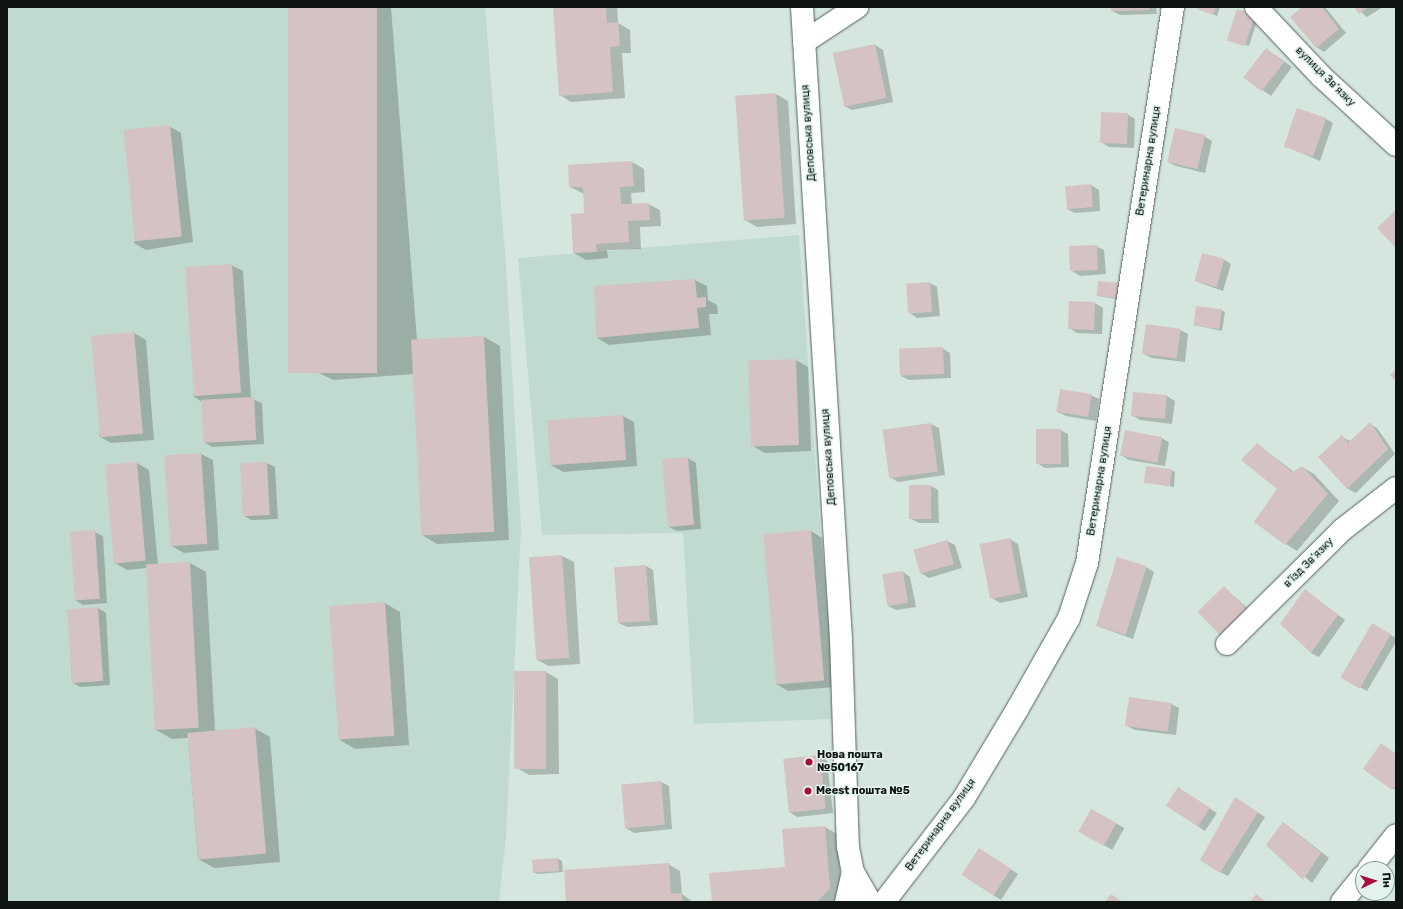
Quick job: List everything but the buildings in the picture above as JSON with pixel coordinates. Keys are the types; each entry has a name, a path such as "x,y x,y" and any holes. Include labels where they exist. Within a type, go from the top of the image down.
{"street":[{"name":"Деповська вулиця","path":"802,7 840,632 848,847 853,872 870,902"},
{"path":"804,42 857,7"},
{"name":"Ветеринарна вулиця","path":"884,902 964,798 1018,708 1069,618 1087,563 1173,7"},
{"name":"вулиця Зв’язку","path":"1256,7 1321,76 1396,146"},
{"name":"в’їзд Зв’язку","path":"1227,644 1342,530 1396,488"},
{"path":"1375,861 1396,835"},
{"path":"846,902 853,872"},
{"path":"1342,902 1355,886"}],"shaded area":[{"path":"7,7 485,7 506,266 521,528 506,838 499,902 7,902"},
{"path":"799,235 834,719 694,724 683,533 542,535 518,258"}],"place":[{"name":"Нова пошта №50167","path":"809,762"},
{"name":"Meest пошта №5","path":"808,791"}]}
